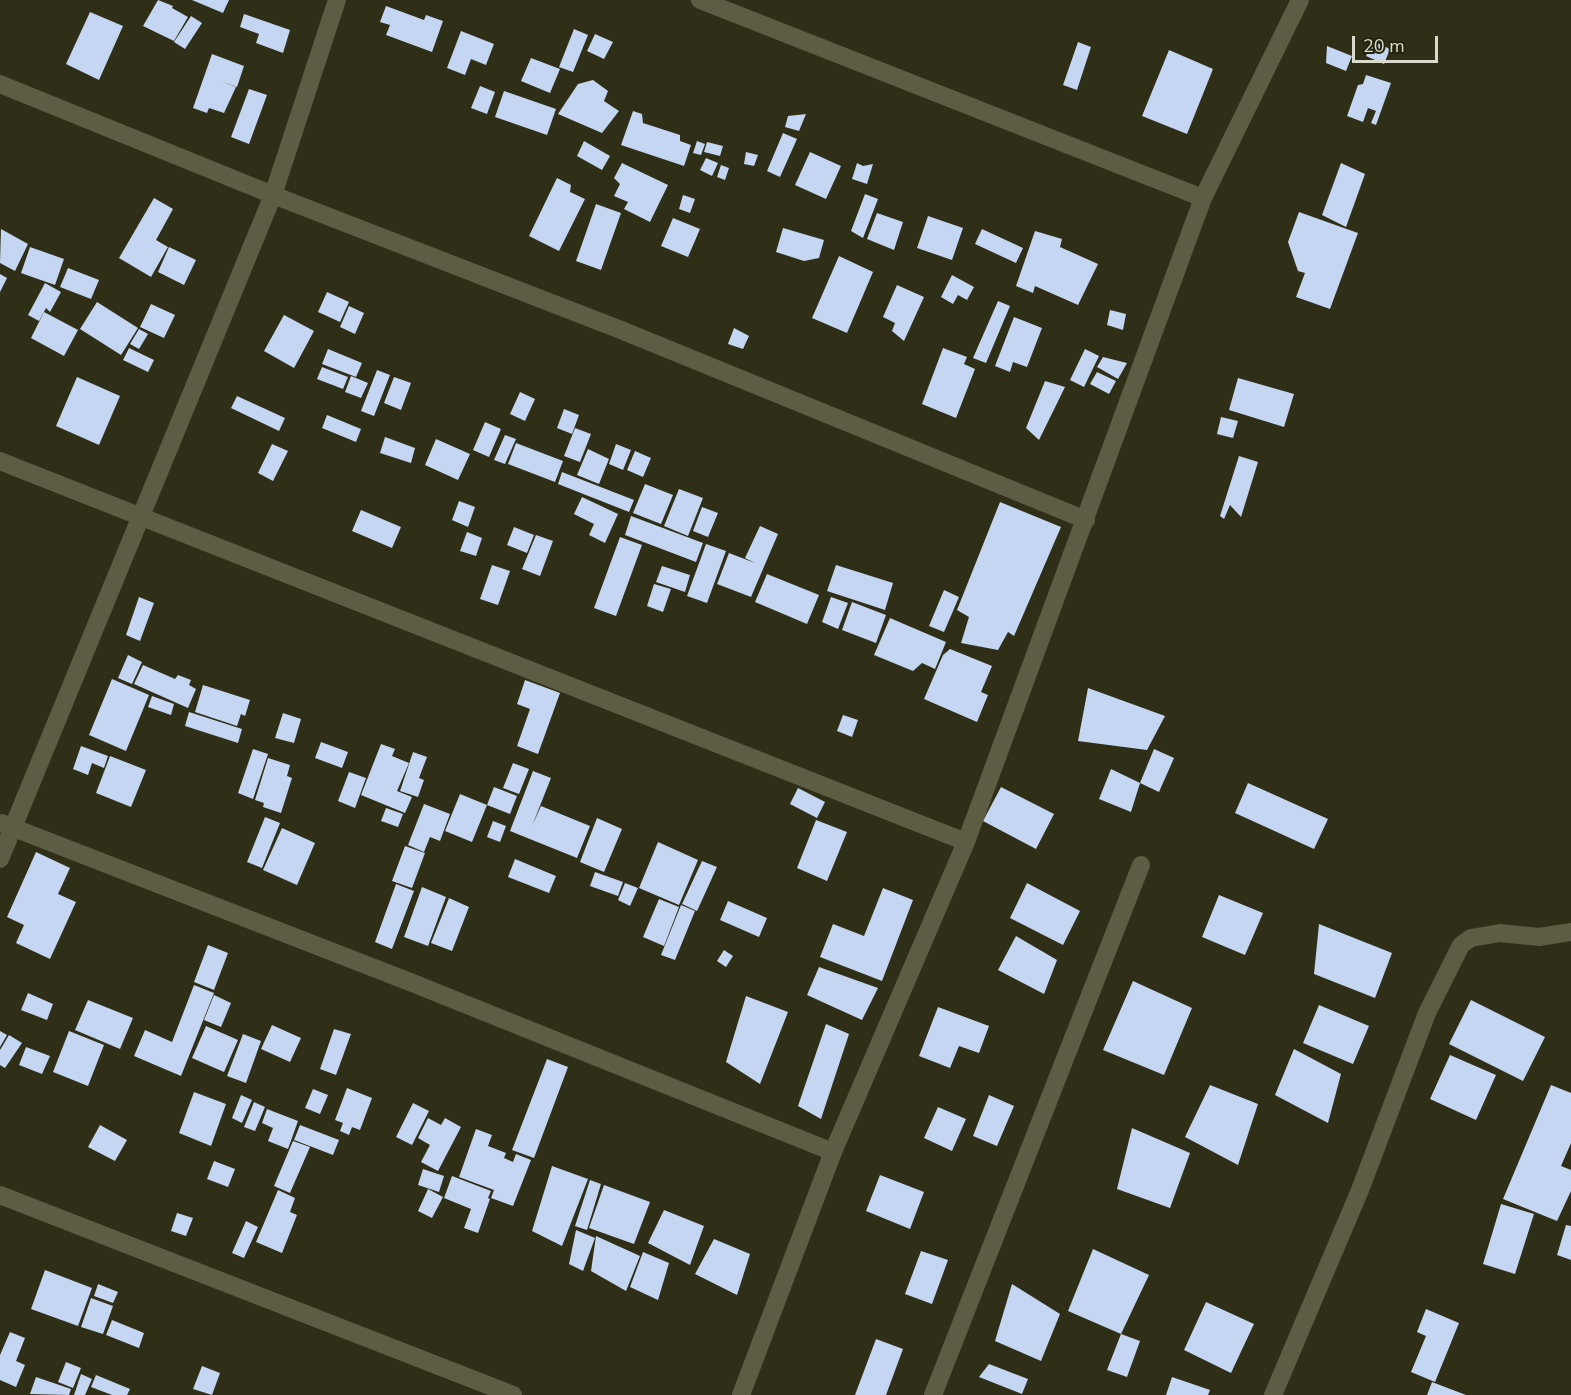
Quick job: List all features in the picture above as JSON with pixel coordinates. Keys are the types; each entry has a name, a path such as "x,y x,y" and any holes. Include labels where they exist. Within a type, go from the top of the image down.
{"street":[{"path":"0,859 6,825 140,516 273,195 337,0"},
{"path":"700,0 1203,198"},
{"path":"741,1395 833,1152 966,842 1203,198 1300,0"},
{"path":"0,84 273,195 621,330 1086,520"},
{"path":"0,461 966,842"},
{"path":"6,825 399,978 833,1152"},
{"path":"933,1395 1141,865"},
{"path":"1273,1395 1360,1190 1427,1013 1461,945 1472,938 1500,933 1539,937 1571,932"},
{"path":"0,1195 513,1395"}],"building":[{"path":"158,0 173,6 172,8 188,17 174,41 143,26"},
{"path":"192,0 229,0 223,13"},
{"path":"386,6 424,20 426,15 443,21 432,52 386,35 390,25 380,22"},
{"path":"90,12 123,26 99,80 66,64"},
{"path":"244,14 290,30 283,53 256,43 259,34 240,27"},
{"path":"191,16 202,23 185,49 174,42"},
{"path":"574,29 588,35 573,72 559,67"},
{"path":"461,31 494,44 486,65 471,59 465,75 447,68"},
{"path":"595,34 613,42 604,59 587,51"},
{"path":"1373,41 1390,49 1384,64 1366,56"},
{"path":"1078,42 1091,47 1077,90 1063,85"},
{"path":"1327,46 1352,56 1346,71 1326,63"},
{"path":"1169,50 1213,69 1187,134 1142,116"},
{"path":"212,54 244,66 237,87 220,81 236,87 224,113 209,108 207,113 193,108"},
{"path":"531,58 560,69 550,93 521,81"},
{"path":"1366,75 1391,83 1376,125 1371,123 1376,111 1368,108 1363,122 1347,116 1358,85 1363,84"},
{"path":"593,80 608,91 604,101 619,111 602,133 558,114 578,84"},
{"path":"480,86 495,92 487,114 471,108"},
{"path":"249,89 267,95 249,144 231,137"},
{"path":"504,91 556,109 547,135 495,117"},
{"path":"633,111 642,114 643,123 680,135 680,141 691,145 684,166 621,145"},
{"path":"806,114 799,131 785,127 788,116"},
{"path":"783,133 797,139 780,177 767,171"},
{"path":"584,141 610,156 602,170 577,156"},
{"path":"697,141 705,144 701,155 693,153"},
{"path":"707,142 723,146 720,156 704,152"},
{"path":"746,152 758,155 754,166 744,164"},
{"path":"810,152 841,166 826,199 795,185"},
{"path":"706,158 718,163 712,176 700,170"},
{"path":"622,163 668,185 650,222 624,209 628,202 614,196 620,184 614,178"},
{"path":"857,163 863,166 873,164 867,184 852,179"},
{"path":"1341,163 1365,174 1346,227 1322,215"},
{"path":"721,165 729,168 725,180 717,177"},
{"path":"557,178 571,185 570,192 585,199 559,251 529,236"},
{"path":"865,194 878,199 863,238 851,231"},
{"path":"683,195 695,199 690,213 679,209"},
{"path":"154,198 173,209 156,240 168,247 151,277 119,258"},
{"path":"596,204 621,213 601,270 576,261"},
{"path":"1299,212 1358,233 1330,309 1296,297 1305,273 1298,271 1288,242"},
{"path":"877,213 903,222 894,250 867,239"},
{"path":"928,216 963,228 952,260 917,248"},
{"path":"673,218 700,229 688,257 661,246"},
{"path":"783,228 824,240 819,258 804,261 776,252"},
{"path":"1,229 28,244 15,271 0,263"},
{"path":"982,229 1023,248 1016,263 975,244"},
{"path":"1035,231 1062,239 1060,247 1098,264 1078,305 1035,286 1033,293 1016,286"},
{"path":"30,247 64,259 55,285 21,273"},
{"path":"169,247 196,260 184,285 158,272"},
{"path":"839,256 873,272 847,333 812,318"},
{"path":"68,268 99,280 91,299 60,287"},
{"path":"0,274 7,278 0,292"},
{"path":"952,275 974,287 967,300 958,295 953,304 941,297"},
{"path":"45,283 61,292 50,312 46,308 39,321 28,315"},
{"path":"897,285 924,297 904,341 892,331 895,323 883,317"},
{"path":"327,292 349,302 340,322 318,312"},
{"path":"998,301 1010,306 986,363 973,358"},
{"path":"97,302 138,328 121,355 80,329"},
{"path":"151,304 175,315 164,338 140,327"},
{"path":"349,306 364,313 355,334 340,327"},
{"path":"1110,310 1126,314 1123,330 1107,325"},
{"path":"44,312 78,330 64,356 31,338"},
{"path":"284,315 314,331 294,368 264,351"},
{"path":"1014,317 1042,328 1027,367 1013,362 1010,372 995,366"},
{"path":"734,328 749,336 743,349 728,344"},
{"path":"139,329 148,334 139,349 130,344"},
{"path":"129,348 154,360 148,372 123,360"},
{"path":"943,348 967,357 964,364 975,369 956,418 922,404"},
{"path":"328,349 362,363 356,377 322,364"},
{"path":"1085,349 1099,356 1084,387 1070,380"},
{"path":"1103,357 1127,363 1118,379 1097,367"},
{"path":"322,367 348,377 343,389 317,379"},
{"path":"377,370 390,375 374,416 361,411"},
{"path":"1097,372 1116,381 1109,394 1090,384"},
{"path":"351,376 368,383 361,398 345,392"},
{"path":"77,377 120,396 99,445 56,426"},
{"path":"394,377 411,383 401,410 384,403"},
{"path":"1238,378 1294,394 1284,427 1229,410"},
{"path":"1045,381 1065,387 1039,440 1026,428"},
{"path":"520,392 535,399 525,421 510,414"},
{"path":"237,396 285,418 279,431 231,408"},
{"path":"564,409 579,415 572,434 557,428"},
{"path":"327,415 361,429 356,442 322,428"},
{"path":"1221,417 1238,421 1233,438 1217,434"},
{"path":"485,422 501,429 489,457 473,450"},
{"path":"575,428 591,434 580,462 564,456"},
{"path":"505,435 516,439 505,464 494,460"},
{"path":"385,437 415,448 411,463 380,453"},
{"path":"436,439 470,454 458,480 425,465"},
{"path":"516,443 563,461 555,482 508,464"},
{"path":"272,444 288,451 273,481 258,473"},
{"path":"616,444 631,450 623,470 609,464"},
{"path":"588,449 609,459 599,484 577,475"},
{"path":"635,451 651,458 643,477 627,470"},
{"path":"1239,456 1258,462 1241,517 1230,505 1224,519 1220,516"},
{"path":"562,472 634,500 629,512 558,484"},
{"path":"645,484 673,495 661,524 633,513"},
{"path":"679,489 703,498 688,536 664,526"},
{"path":"582,497 618,514 605,543 589,535 594,524 574,514"},
{"path":"459,501 475,507 468,527 452,520"},
{"path":"1000,502 1061,527 1014,636 1008,632 998,650 961,643 969,617 957,610"},
{"path":"702,507 718,513 708,537 693,531"},
{"path":"361,510 401,527 392,548 352,531"},
{"path":"631,516 703,543 696,562 625,535"},
{"path":"760,526 778,534 751,597 717,584 729,553 755,563 745,558"},
{"path":"514,527 534,535 527,553 507,545"},
{"path":"467,532 482,538 476,556 460,551"},
{"path":"536,535 553,541 540,576 522,569"},
{"path":"620,537 642,545 616,616 594,608"},
{"path":"706,544 726,551 707,603 687,596"},
{"path":"492,565 510,571 498,605 480,599"},
{"path":"836,565 893,583 885,610 827,591"},
{"path":"662,566 690,575 685,592 656,582"},
{"path":"767,574 819,595 807,624 755,602"},
{"path":"654,584 671,589 663,612 647,606"},
{"path":"944,590 959,597 944,632 929,626"},
{"path":"139,597 154,603 140,641 126,635"},
{"path":"831,597 848,603 838,629 822,622"},
{"path":"852,602 886,615 876,643 842,630"},
{"path":"890,618 946,642 935,669 922,663 913,671 874,655"},
{"path":"950,649 992,666 981,692 988,695 977,722 924,699 943,655"},
{"path":"128,655 142,662 132,684 118,678"},
{"path":"143,665 175,679 178,675 191,680 189,685 196,689 188,708 134,684"},
{"path":"112,679 149,695 126,751 89,735"},
{"path":"525,680 560,693 538,754 517,746 530,709 517,704"},
{"path":"203,685 250,700 245,716 241,714 237,726 195,712"},
{"path":"1088,688 1165,716 1147,750 1078,741"},
{"path":"152,696 174,704 171,715 148,707"},
{"path":"189,712 242,729 238,743 185,726"},
{"path":"283,713 301,719 294,743 275,738"},
{"path":"843,715 858,720 852,737 837,731"},
{"path":"321,742 348,752 342,768 315,758"},
{"path":"381,744 395,749 392,756 409,763 397,791 412,797 405,813 361,795"},
{"path":"81,746 108,756 104,768 92,763 88,775 73,769"},
{"path":"253,749 268,754 253,799 238,793"},
{"path":"1154,749 1174,758 1159,792 1140,783"},
{"path":"413,752 427,757 419,778 424,780 418,797 400,791"},
{"path":"110,756 146,770 131,807 96,793"},
{"path":"268,758 290,765 287,776 292,778 281,813 263,807 264,803 255,800"},
{"path":"513,763 529,769 519,794 503,788"},
{"path":"1111,769 1140,783 1131,812 1099,799"},
{"path":"533,771 551,778 532,826 541,806 590,826 577,858 510,831"},
{"path":"349,772 366,778 355,808 338,801"},
{"path":"1248,783 1328,819 1314,849 1235,813"},
{"path":"494,787 517,796 510,814 487,805"},
{"path":"1001,787 1054,814 1036,849 983,821"},
{"path":"798,788 825,802 817,818 790,804"},
{"path":"460,794 487,805 472,842 445,831"},
{"path":"424,804 450,814 440,841 430,837 424,852 408,845"},
{"path":"386,808 403,814 398,827 381,821"},
{"path":"265,817 280,823 262,868 247,862"},
{"path":"597,818 622,829 604,872 580,862"},
{"path":"816,820 847,832 827,881 797,868"},
{"path":"493,821 506,826 500,842 487,837"},
{"path":"282,828 315,843 297,885 263,870"},
{"path":"658,842 698,860 679,905 639,888"},
{"path":"405,846 425,853 412,888 392,881"},
{"path":"36,852 70,868 58,894 76,902 50,959 16,943 24,925 7,917"},
{"path":"515,859 556,876 549,893 508,877"},
{"path":"702,861 717,867 697,911 682,904"},
{"path":"595,872 623,882 618,896 590,886"},
{"path":"625,883 638,888 630,906 618,900"},
{"path":"1027,883 1080,911 1063,945 1010,918"},
{"path":"396,884 414,891 392,949 375,942"},
{"path":"422,887 446,897 428,946 404,937"},
{"path":"883,888 913,900 882,981 820,957 833,924 864,936"},
{"path":"1219,895 1263,913 1245,955 1202,937"},
{"path":"449,898 469,907 452,951 431,943"},
{"path":"659,899 679,907 664,946 643,937"},
{"path":"728,901 767,918 759,937 720,920"},
{"path":"681,905 695,911 675,960 661,955"},
{"path":"1319,924 1392,953 1375,998 1314,974"},
{"path":"1016,936 1057,960 1044,994 998,970"},
{"path":"208,945 228,953 214,990 194,982"},
{"path":"724,950 733,956 726,967 717,961"},
{"path":"819,967 878,988 862,1020 807,995"},
{"path":"1133,981 1192,1008 1164,1075 1103,1050"},
{"path":"194,985 214,993 181,1076 134,1056 145,1030 172,1042"},
{"path":"28,993 53,1004 47,1020 21,1010"},
{"path":"214,995 231,1003 221,1027 204,1020"},
{"path":"746,996 788,1012 760,1084 726,1062"},
{"path":"88,1000 133,1018 120,1049 75,1030"},
{"path":"1471,1000 1545,1037 1523,1081 1449,1044"},
{"path":"1319,1005 1369,1026 1353,1064 1303,1043"},
{"path":"938,1007 989,1026 979,1053 959,1046 950,1068 919,1056"},
{"path":"826,1024 849,1034 821,1119 798,1106"},
{"path":"272,1025 301,1038 290,1062 261,1049"},
{"path":"206,1026 238,1040 224,1072 192,1058"},
{"path":"334,1029 351,1034 336,1075 320,1069"},
{"path":"0,1031 7,1035 0,1047"},
{"path":"69,1031 104,1045 88,1086 53,1072"},
{"path":"243,1034 261,1041 246,1083 227,1076"},
{"path":"9,1035 22,1043 5,1068 0,1065 0,1050"},
{"path":"26,1047 50,1056 42,1074 19,1065"},
{"path":"1294,1049 1341,1074 1328,1123 1275,1095"},
{"path":"1450,1055 1496,1075 1476,1120 1430,1099"},
{"path":"547,1059 568,1067 534,1158 512,1150"},
{"path":"1210,1085 1258,1104 1238,1165 1185,1137"},
{"path":"1551,1085 1571,1093 1571,1143 1561,1166 1571,1170 1571,1191 1557,1221 1503,1199"},
{"path":"347,1088 372,1098 360,1130 352,1127 349,1135 340,1131 343,1123 335,1120"},
{"path":"313,1089 328,1095 320,1114 305,1108"},
{"path":"194,1092 226,1104 211,1146 179,1133"},
{"path":"241,1095 252,1100 242,1123 232,1118"},
{"path":"989,1095 1014,1106 997,1146 973,1136"},
{"path":"254,1102 265,1107 255,1131 244,1127"},
{"path":"413,1103 429,1111 412,1145 396,1137"},
{"path":"938,1107 966,1119 952,1151 924,1138"},
{"path":"267,1109 298,1121 288,1149 268,1141 273,1128 262,1123"},
{"path":"428,1118 441,1125 445,1118 461,1127 438,1171 421,1162 430,1145 418,1138"},
{"path":"100,1125 127,1140 115,1161 88,1147"},
{"path":"300,1125 339,1140 333,1155 294,1140"},
{"path":"1132,1128 1190,1153 1170,1208 1117,1189"},
{"path":"476,1129 492,1135 488,1146 506,1153 504,1158 513,1162 516,1154 531,1160 513,1206 491,1198 494,1190 459,1177"},
{"path":"293,1141 310,1147 290,1193 274,1186"},
{"path":"214,1161 235,1169 228,1187 207,1179"},
{"path":"552,1166 588,1179 562,1246 532,1231"},
{"path":"423,1169 444,1176 439,1192 418,1185"},
{"path":"880,1175 924,1192 910,1229 866,1211"},
{"path":"452,1176 491,1191 478,1233 464,1228 471,1209 444,1198"},
{"path":"590,1180 601,1184 587,1230 575,1226"},
{"path":"604,1185 650,1202 634,1244 589,1228"},
{"path":"428,1189 443,1197 432,1218 418,1211"},
{"path":"278,1190 295,1198 290,1212 297,1215 282,1253 256,1242"},
{"path":"1501,1204 1534,1214 1515,1274 1483,1264"},
{"path":"664,1210 704,1226 690,1265 648,1243"},
{"path":"177,1213 193,1218 186,1236 171,1231"},
{"path":"246,1221 258,1227 244,1258 232,1253"},
{"path":"1566,1225 1571,1226 1571,1260 1557,1255"},
{"path":"576,1230 595,1238 583,1271 569,1264"},
{"path":"596,1236 640,1256 626,1291 591,1271"},
{"path":"714,1239 750,1254 737,1295 695,1274"},
{"path":"1093,1249 1149,1275 1121,1334 1068,1311"},
{"path":"921,1251 948,1260 932,1304 905,1294"},
{"path":"643,1252 669,1263 658,1300 630,1287"},
{"path":"45,1270 92,1288 78,1326 31,1309"},
{"path":"98,1284 118,1292 113,1303 94,1296"},
{"path":"1012,1284 1060,1314 1041,1361 995,1341"},
{"path":"91,1298 113,1306 103,1334 81,1327"},
{"path":"1206,1302 1254,1324 1231,1373 1184,1350"},
{"path":"1426,1309 1459,1323 1435,1382 1411,1372 1426,1336 1417,1332"},
{"path":"112,1320 144,1333 139,1348 106,1335"},
{"path":"10,1332 25,1338 16,1361 25,1365 16,1387 0,1380 0,1355"},
{"path":"1121,1334 1140,1341 1127,1377 1107,1370"},
{"path":"876,1339 903,1349 886,1395 855,1395"},
{"path":"66,1362 81,1368 73,1388 58,1382"},
{"path":"989,1364 1028,1379 1022,1394 979,1377"},
{"path":"202,1366 220,1373 212,1395 193,1389"},
{"path":"81,1374 92,1379 85,1395 74,1395"},
{"path":"96,1375 130,1389 127,1395 112,1395 91,1387"},
{"path":"36,1377 71,1389 69,1395 30,1394"},
{"path":"1172,1377 1210,1390 1208,1395 1166,1395"},
{"path":"1432,1382 1466,1395 1427,1395"}]}
